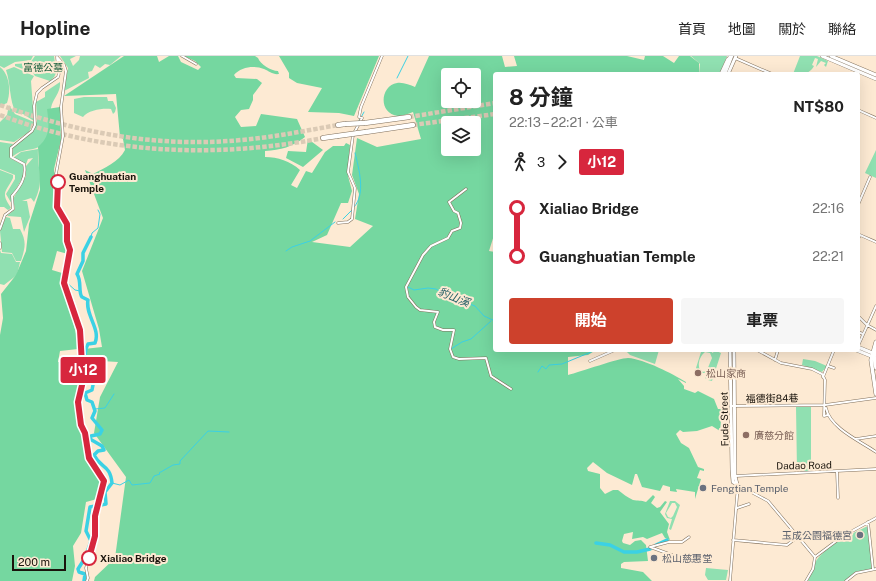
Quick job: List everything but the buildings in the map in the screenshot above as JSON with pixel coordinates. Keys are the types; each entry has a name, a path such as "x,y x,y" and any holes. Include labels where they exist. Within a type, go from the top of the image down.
{"highway":[{"path":"723,72 733,57"},
{"path":"338,125 387,121 409,117"},
{"path":"387,121 388,128"},
{"path":"323,138 413,125"}],"main road":[{"path":"876,342 874,355 876,394"},
{"path":"876,349 874,355 876,368"}],"street":[{"path":"182,56 196,64"},
{"path":"338,223 351,221 354,210 352,208 355,202 355,188 348,172 353,135 362,118 359,117 360,107 382,56"},
{"path":"822,56 831,57 876,75"},
{"path":"0,229 5,215 13,209 12,196 19,189 26,174 24,164 12,158 10,151 13,146 32,131 35,125 36,97 42,88 58,77 60,71 57,64 57,57"},
{"path":"57,57 64,65 66,72 61,107 63,136 56,174 58,182 57,207 67,224 67,241 70,250 64,283 80,330 83,381 78,402 81,425 85,433 89,458 104,481 95,516 94,539 86,568 88,578 87,581"},
{"path":"729,72 733,57 767,72"},
{"path":"831,57 876,79"},
{"path":"860,111 876,118"},
{"path":"860,200 870,177"},
{"path":"466,189 449,202 454,211 458,213 461,222 460,228 452,230 448,238 433,244 423,255 406,285 408,297 420,310 438,312 434,322 435,326 443,330 454,330 450,349 453,357 459,360 486,358 491,376 511,389"},
{"path":"860,235 876,242"},
{"path":"0,243 0,248"},
{"path":"860,342 876,306"},
{"path":"860,318 867,325 876,330"},
{"path":"860,348 874,355"},
{"path":"860,351 874,355"},
{"path":"590,361 610,352"},
{"name":"Fude Street","path":"730,352 733,406"},
{"name":"Fude Street","path":"734,352 733,482 738,484"},
{"path":"761,352 775,360 818,371 823,377"},
{"path":"775,360 777,352"},
{"path":"833,352 823,377 825,405 824,416 828,415 856,439 876,452"},
{"path":"828,366 834,368"},
{"name":"福德街84巷","path":"733,406 825,405 876,398"},
{"path":"856,439 876,436"},
{"name":"Dadao Road","path":"734,475 837,472 876,469"},
{"path":"837,472 838,498"},
{"path":"730,581 738,484 765,498 815,557"},
{"path":"737,508 749,504"},
{"path":"807,580 813,569 815,557 843,536 876,518"},
{"path":"846,581 852,575 875,569 868,522"},
{"path":"733,540 786,545 800,535 843,536"},
{"path":"672,555 650,548 669,542 682,542 689,537"}],"green space":[{"name":"富德公墓","path":"0,56 33,56 31,60 15,62 4,68 0,66"},
{"name":"富德公墓","path":"35,56 54,56 56,72 50,81 35,76 33,73 15,66 15,64 30,63"},
{"path":"60,56 76,56 70,59 73,66 79,60 80,56 121,56 110,65 105,64 100,68 95,65 92,71 88,72 89,78 64,91 68,68"},
{"path":"124,56 157,56 159,62 169,56 178,56 181,62 198,70 201,67 195,61 184,56 255,56 263,65 272,70 278,71 279,74 252,67 237,72 234,75 236,78 257,79 262,83 253,95 253,100 249,109 241,110 235,117 241,127 256,126 261,114 297,119 305,137 286,147 265,151 265,157 284,160 300,170 291,185 297,188 306,171 312,173 325,152 333,146 344,146 346,143 350,145 348,176 352,191 348,203 341,203 327,235 312,242 350,247 373,226 355,219 359,194 352,175 357,138 377,147 421,139 413,112 400,116 391,114 384,105 384,99 387,89 397,83 415,87 429,56 502,56 505,67 517,66 514,56 627,56 644,60 645,56 663,56 674,63 679,56 690,56 699,63 699,72 493,72 493,238 489,251 493,252 493,352 593,352 588,355 568,357 568,375 617,360 628,358 635,359 658,367 686,382 678,379 684,386 684,389 695,393 698,391 714,399 718,409 723,409 723,419 721,420 720,431 712,426 697,431 683,432 680,430 676,434 681,443 689,448 698,467 704,469 704,471 700,470 697,478 701,479 695,499 695,492 676,489 677,492 670,491 670,487 663,485 660,491 642,487 637,474 635,474 632,485 607,473 593,462 587,468 588,471 600,474 600,488 605,494 613,490 618,490 633,500 646,502 653,495 655,497 651,503 657,508 660,507 665,501 667,502 660,512 669,524 667,532 670,540 665,538 662,533 647,539 643,537 632,539 633,532 624,534 622,541 623,543 630,545 635,541 641,540 646,545 648,561 624,562 621,564 621,568 643,572 652,581 94,581 95,577 115,558 126,477 94,433 100,397 118,362 85,360 84,349 102,347 99,329 82,271 103,218 85,170 93,174 119,158 125,150 123,139 120,137 116,94 64,96"},
{"path":"279,56 379,56 354,116 339,113 308,112 322,88 297,83 289,78 289,73"},
{"path":"691,56 727,56 721,72 699,72 700,64"},
{"path":"800,56 817,56 828,61 826,67 824,65 826,63 821,61 816,67 818,59 815,58 812,65 814,66 810,71 794,72"},
{"name":"富德公墓","path":"0,67 8,79 9,94 7,103 0,106"},
{"name":"富德公墓","path":"14,67 34,76 31,81 34,121 23,114 16,113 14,108 6,70"},
{"name":"富德公墓","path":"60,82 58,92 51,108 49,132 46,141 39,147 21,152 12,157 13,147 34,129 37,121 36,102 45,97 45,92"},
{"path":"84,97 107,97 108,101 113,101 116,108 115,112 113,114 111,109 100,109 92,111 83,117 74,113 74,99"},
{"path":"9,105 15,114 34,122 29,132 14,142 0,140 0,122 7,115"},
{"path":"60,107 61,140 54,169 56,187 55,211 65,225 68,254 57,251 52,270 62,273 77,338 78,349 60,351 58,362 80,363 82,380 77,402 79,426 87,459 103,482 97,499 86,502 81,533 73,546 75,566 72,581 0,581 0,335 3,318 1,294 16,275 26,251 29,224 40,190 38,147 45,139 48,130 47,109"},
{"path":"308,139 323,150 303,167 286,158 288,151 306,152"},
{"path":"0,142 13,144 10,149 10,158 23,165 24,175 11,198 13,206 6,194 15,179 15,175 0,169"},
{"path":"38,149 40,176 39,188 34,202 31,198 22,201 27,201 30,217 24,232 21,217 7,216 15,209 13,199 26,176 26,166 33,158 28,159 26,164 13,158 21,152"},
{"path":"876,150 876,178 865,173"},
{"path":"0,170 13,175 13,178 5,192 6,199 11,208 8,210 4,207 0,207"},
{"path":"6,217 10,218 13,229 20,229 24,238 24,249 21,261 16,261 12,253 2,252 0,231"},
{"path":"0,250 1,253 12,254 16,262 20,262 17,275 4,285 0,284"},
{"path":"627,352 658,352 655,364 630,355"},
{"path":"701,352 705,352 712,352 713,353 719,352 721,353 712,381 708,380 708,377 712,378 709,377 712,367 707,379 705,378 707,373 700,373 696,368","holes":["705,352 710,353 712,358 707,370 703,372 699,368 700,360"]},
{"path":"803,359 815,361 827,366 822,372 802,365"},
{"path":"796,407 811,407 811,471 797,471"},
{"path":"670,501 675,501 680,505 671,530 669,529 672,519 667,518 665,514","holes":["672,503 675,503 677,507 673,516 671,518 668,517 666,513"]},
{"path":"868,526 872,569 855,572 846,581 808,581 816,561 826,550 840,540"},
{"path":"706,568 728,570 726,580 708,580 705,575"}],"waterway":[{"path":"397,78 408,56"},
{"path":"359,121 364,112"},
{"path":"354,207 358,202 361,188 360,174 355,153"},
{"path":"91,237 92,233 98,228 100,214 98,210"},
{"path":"343,219 352,210"},
{"path":"286,251 292,247 310,241 335,222"},
{"path":"84,581 85,574 79,572 78,569 85,558 91,541 86,531 90,507 106,504 105,492 112,483 107,469 99,463 94,455 98,451 104,450 102,446 90,439 91,436 100,434 102,430 92,418 95,411 92,402 87,400 85,393 92,390 94,380 85,354 88,344 95,343 96,332 89,311 88,300 82,297 80,293 77,274 83,261 83,253 91,237"},
{"path":"65,281 75,290 80,291"},
{"name":"豹山溪","path":"408,287 414,290 428,288 436,289 447,296 475,306 484,316 493,320"},
{"path":"451,349 462,342 471,339 491,321"},
{"path":"538,372 542,366 546,369 549,365 562,364 591,352"},
{"path":"95,409 105,408 114,394"},
{"path":"112,483 120,485 129,480 132,485 150,483 154,476 160,474 159,473 173,465 180,464 180,461 208,431 229,432"},
{"path":"656,545 667,540"},
{"path":"596,543 610,545 624,552 637,552 650,549"}],"tunnel":[{"path":"409,117 493,103"},
{"path":"0,105 61,124 92,131 123,137 186,142 218,142 251,139 284,135 338,125"},
{"path":"413,125 493,114"},
{"path":"0,115 40,128 79,138 120,145 160,149 241,149 282,145 323,138"}],"bus line":[{"name":"小12","path":"58,182 56,203 59,212 67,224 67,241 70,250 64,276 64,283 66,294 80,330 83,381 78,402 81,425 85,433 89,458 103,477 104,481 103,492 97,506 95,516 95,536 89,558"}],"place":[{"name":"Guanghuatian Temple","path":"58,182"},
{"name":"松山家商","path":"698,373"},
{"name":"廣慈分館","path":"746,435"},
{"name":"Fengtian Temple","path":"703,488"},
{"name":"玉成公園福德宮","path":"860,535"},
{"name":"Xialiao Bridge","path":"89,558"},
{"name":"松山慈惠堂","path":"654,558"}]}
